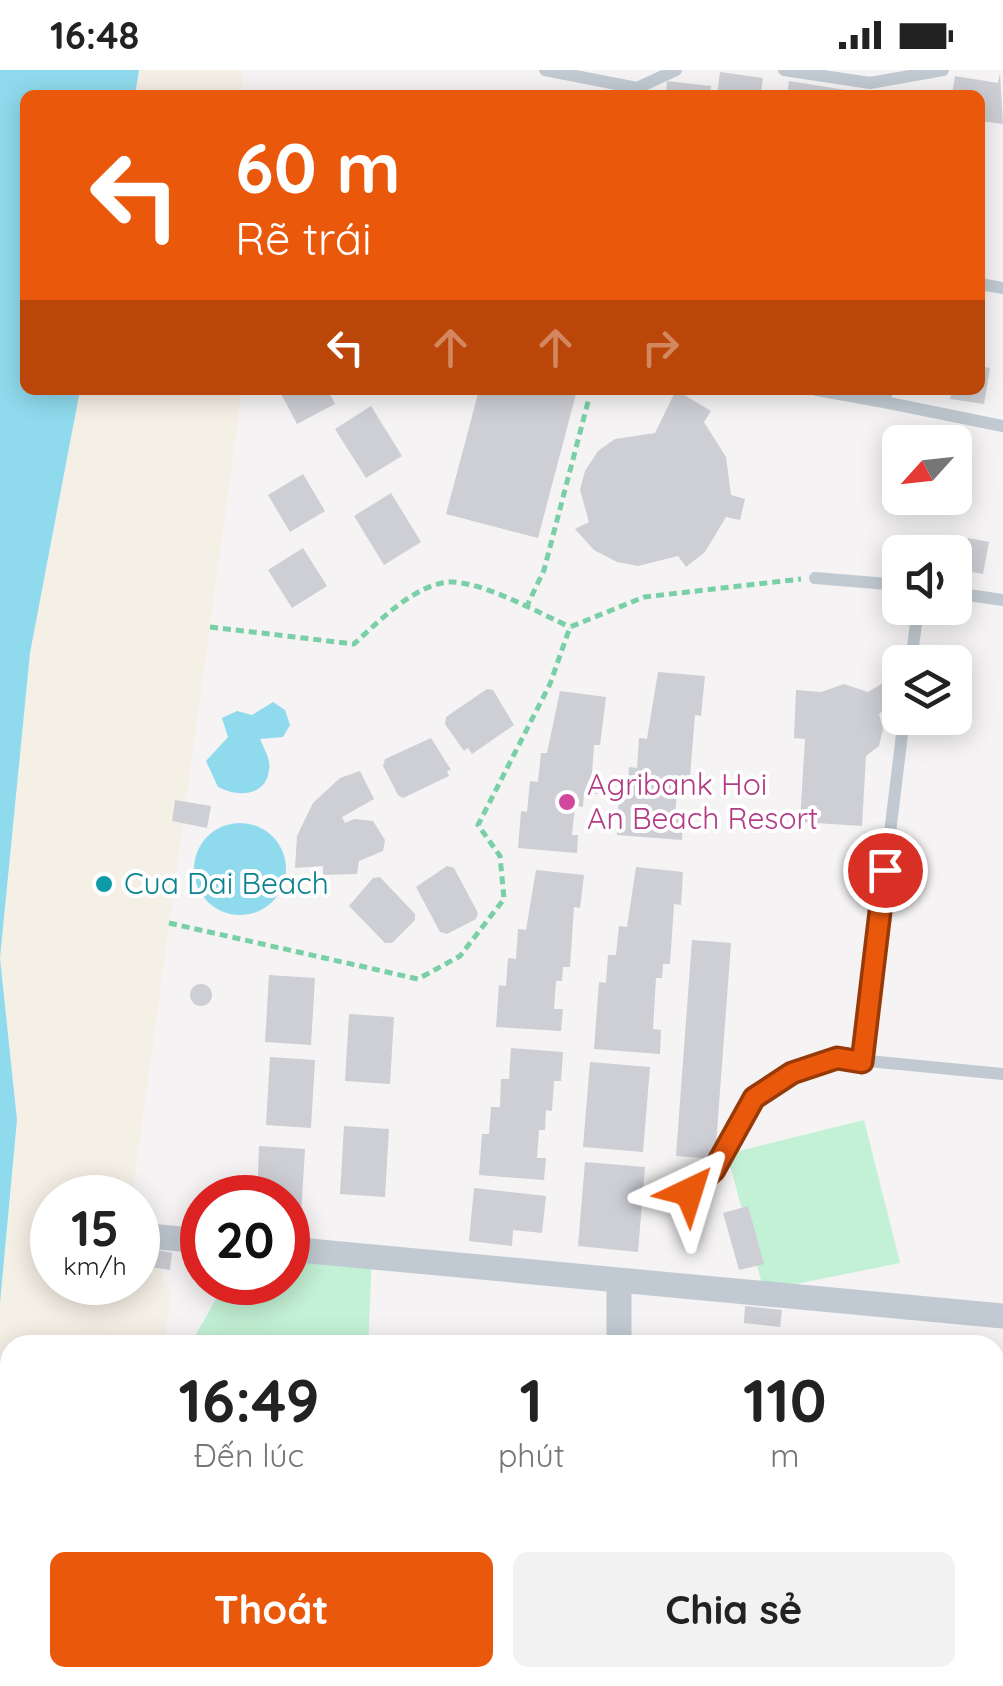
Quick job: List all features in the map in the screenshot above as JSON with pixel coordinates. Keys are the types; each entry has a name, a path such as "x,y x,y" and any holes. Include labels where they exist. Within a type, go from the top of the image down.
{"street":[{"path":"310,1251 1003,1316"},
{"path":"619,1280 619,1335"}],"lane":[{"path":"545,70 637,88 676,70"},
{"path":"784,70 870,83 943,70"},
{"path":"886,396 1003,426"},
{"path":"816,578 882,584"},
{"path":"972,595 1003,600"},
{"path":"862,1062 902,735"},
{"path":"649,1194 689,1192 714,1170 754,1098 792,1073 837,1058 1003,1074"}],"path":[{"path":"526,608 544,570 589,398"},
{"path":"210,627 354,644 403,600 451,582 570,628 644,597 816,578"},
{"path":"170,923 418,979 460,956 504,899 500,856 478,825 550,684 570,628"}],"green space":[{"path":"864,1120 900,1263 786,1286 762,1284 727,1154"},
{"path":"372,1257 368,1335 196,1335 213,1305 310,1305 310,1259"}],"sand":[{"path":"139,70 242,70 243,90 136,90"},
{"path":"79,395 241,395 135,1175 30,1175 30,1305 160,1305 160,1269 171,1296 165,1335 0,1335 17,1120 0,958 30,653"}],"water":[{"path":"0,70 139,70 136,90 20,90 20,395 79,395 30,653 0,958"},
{"path":"273,702 285,710 290,725 283,737 260,739 269,762 267,779 250,792 218,787 206,761 228,737 222,718 237,711 252,715"},
{"path":"240,823 258,826 273,836 283,851 283,887 273,902 258,912 240,915 222,912 207,902 197,887 194,869 197,851 207,836 222,826"},
{"path":"0,958 17,1120 0,1303"}],"building":[{"path":"720,72 763,78 761,90 718,90"},
{"path":"1000,73 1003,124 985,122 985,90 953,90 955,76 998,83"},
{"path":"667,81 711,86 711,90 666,90"},
{"path":"789,81 846,90 788,90"},
{"path":"985,367 990,368 984,404 950,399 951,395 985,395"},
{"path":"282,395 330,395 335,404 297,424"},
{"path":"478,395 576,395 538,538 446,514"},
{"path":"674,395 684,395 711,411 704,422 726,457 731,495 745,499 740,520 726,517 705,552 686,567 678,556 638,566 617,562 594,550 575,529 589,522 580,490 585,471 598,451 615,439 655,433"},
{"path":"371,406 402,456 366,478 335,429"},
{"path":"303,474 325,511 290,532 268,495"},
{"path":"391,493 421,542 384,565 354,516"},
{"path":"972,539 989,542 983,574 972,572"},
{"path":"303,548 327,586 292,608 268,570"},
{"path":"658,672 705,676 701,716 695,715 690,776 684,776 683,790 677,790 675,818 683,818 682,840 617,835 619,794 627,794 629,767 637,768 639,738 647,739"},
{"path":"844,684 868,692 882,684 882,733 879,746 866,756 862,826 800,822 805,739 794,738 796,690 821,692"},
{"path":"487,689 493,690 514,725 472,754 468,748 464,751 445,724 446,717"},
{"path":"560,691 606,697 600,745 594,745 592,773 600,774 598,794 584,793 583,807 575,806 572,835 578,835 577,853 518,848 521,811 527,812 530,781 538,782 541,753 547,753"},
{"path":"431,738 451,770 447,771 449,776 403,798 383,766 385,759"},
{"path":"360,771 374,799 342,817 345,823 354,819 373,821 385,840 383,851 359,861 357,874 323,875 323,866 295,868 297,836 313,803 340,778"},
{"path":"175,800 211,806 207,828 172,821"},
{"path":"447,866 454,868 478,913 476,919 447,934 440,932 416,887"},
{"path":"636,867 683,872 681,905 674,904 670,964 663,964 662,978 656,978 653,1029 661,1030 660,1054 594,1049 599,982 606,983 608,955 616,955 619,926 627,927"},
{"path":"536,870 584,875 580,908 574,907 570,967 563,967 562,981 556,981 554,1009 563,1009 561,1031 496,1027 499,985 506,986 508,958 516,959 518,929 526,930"},
{"path":"380,877 415,914 415,920 392,943 385,943 349,906 373,878"},
{"path":"692,940 731,943 715,1159 676,1156"},
{"path":"269,975 315,978 311,1045 265,1042"},
{"path":"201,984 209,987 209,1003 201,1006 193,1003 190,995 193,987"},
{"path":"349,1014 394,1017 390,1084 345,1081"},
{"path":"511,1048 563,1052 561,1081 554,1081 552,1111 546,1110 545,1130 539,1130 537,1158 546,1158 544,1180 479,1175 482,1134 489,1134 491,1107 500,1107 501,1079 509,1079"},
{"path":"270,1057 315,1060 311,1128 266,1125"},
{"path":"590,1062 650,1067 643,1152 583,1147"},
{"path":"344,1126 389,1129 385,1197 340,1194"},
{"path":"259,1146 305,1149 303,1175 258,1175"},
{"path":"585,1162 645,1167 638,1252 578,1246"},
{"path":"474,1188 546,1196 542,1233 513,1230 512,1246 469,1241"},
{"path":"748,1206 764,1264 739,1270 723,1213"},
{"path":"160,1250 172,1253 170,1270 160,1268"},
{"path":"745,1306 782,1310 780,1327 744,1323"}],"place":[{"name":"Agribank Hoi An Beach Resort","path":"567,802"},
{"name":"Cua Dai Beach","path":"104,884"}],"route":[{"path":"689,1192 714,1170 754,1098 792,1073 837,1058 862,1062 885,870"}]}
